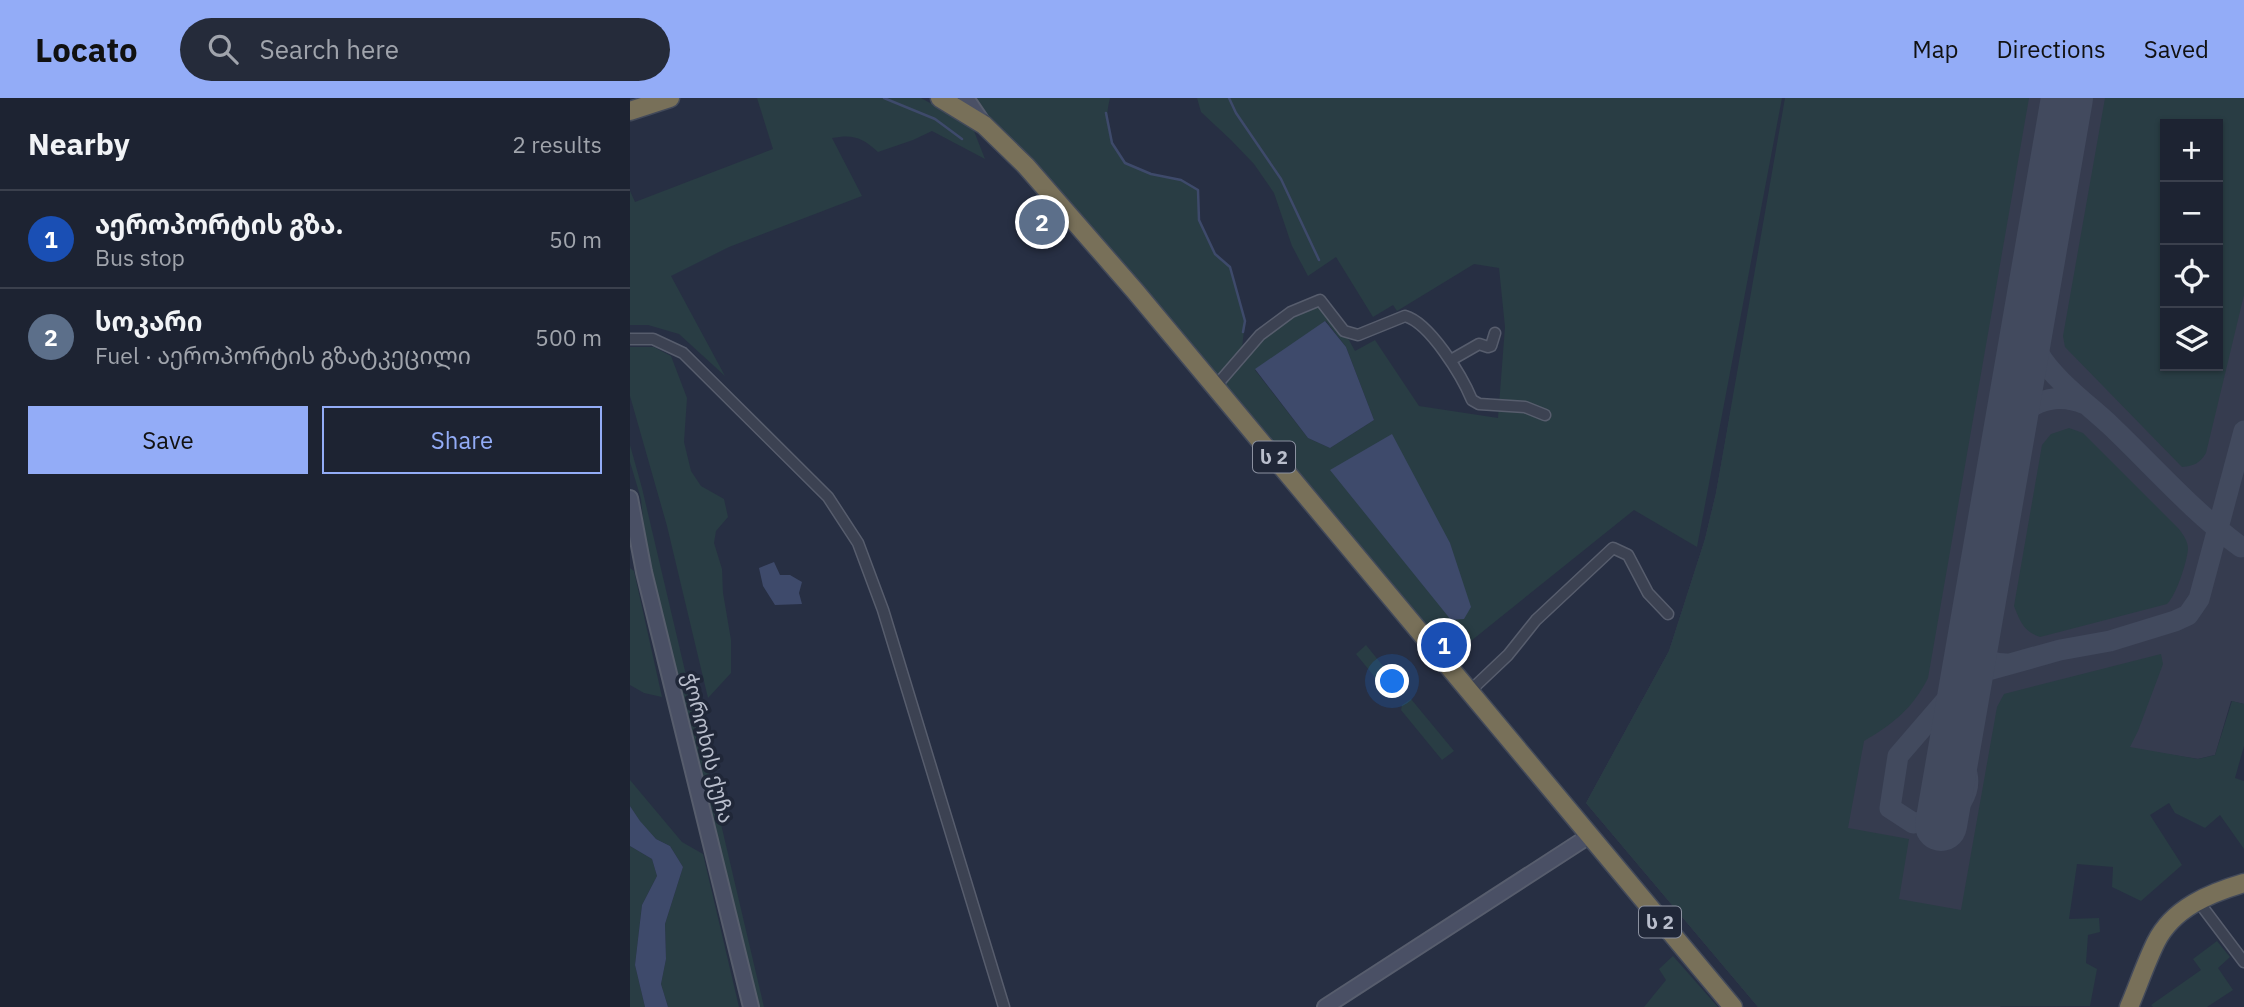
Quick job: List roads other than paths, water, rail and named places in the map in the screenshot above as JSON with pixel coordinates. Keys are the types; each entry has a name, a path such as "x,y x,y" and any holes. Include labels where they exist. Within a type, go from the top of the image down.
{"highway":[{"path":"630,111 670,98"},
{"name":"ს 2","path":"940,98 984,125 1042,185 1215,387 1733,1007"},
{"path":"2129,1007 2157,940 2168,924 2198,901 2244,883"}],"street":[{"path":"966,98 984,125"},
{"path":"1215,387 1260,335 1291,312 1321,300 1344,331 1358,335 1405,316 1414,318 1451,360 1472,400 1479,404 1525,407 1545,415"},
{"path":"1451,360 1479,344 1491,346 1495,332"},
{"path":"630,339 653,339 683,353 828,497 858,543 883,610 1004,1007"},
{"name":"ჭოროხის ქუჩა","path":"630,498 648,585 751,1007"},
{"path":"1470,691 1508,655 1536,620 1613,548 1628,555 1648,593 1668,614"},
{"path":"1325,1007 1589,836"},
{"path":"2198,901 2244,962"}],"water":[{"path":"1325,321 1346,347 1374,420 1330,448 1308,438 1255,369"},
{"path":"1392,434 1450,543 1471,607 1464,619 1451,620 1330,470"},
{"path":"774,562 780,575 790,575 802,582 799,593 802,604 775,605 763,586 759,568"},
{"path":"630,806 656,839 670,846 683,867 665,924 666,959 661,984 668,1007 645,1007 635,965 642,905 657,876 652,859 630,846"}],"waterway":[{"path":"884,98 935,119 962,139"},
{"path":"1229,98 1236,113 1281,179 1319,260"},
{"path":"1106,113 1112,143 1125,163 1151,174 1181,180 1198,190 1199,220 1215,254 1230,267 1245,321 1243,332"}],"place":[{"name":"სოკარი","path":"1042,222"},
{"name":"აეროპორტის გზა.","path":"1444,645"}]}
